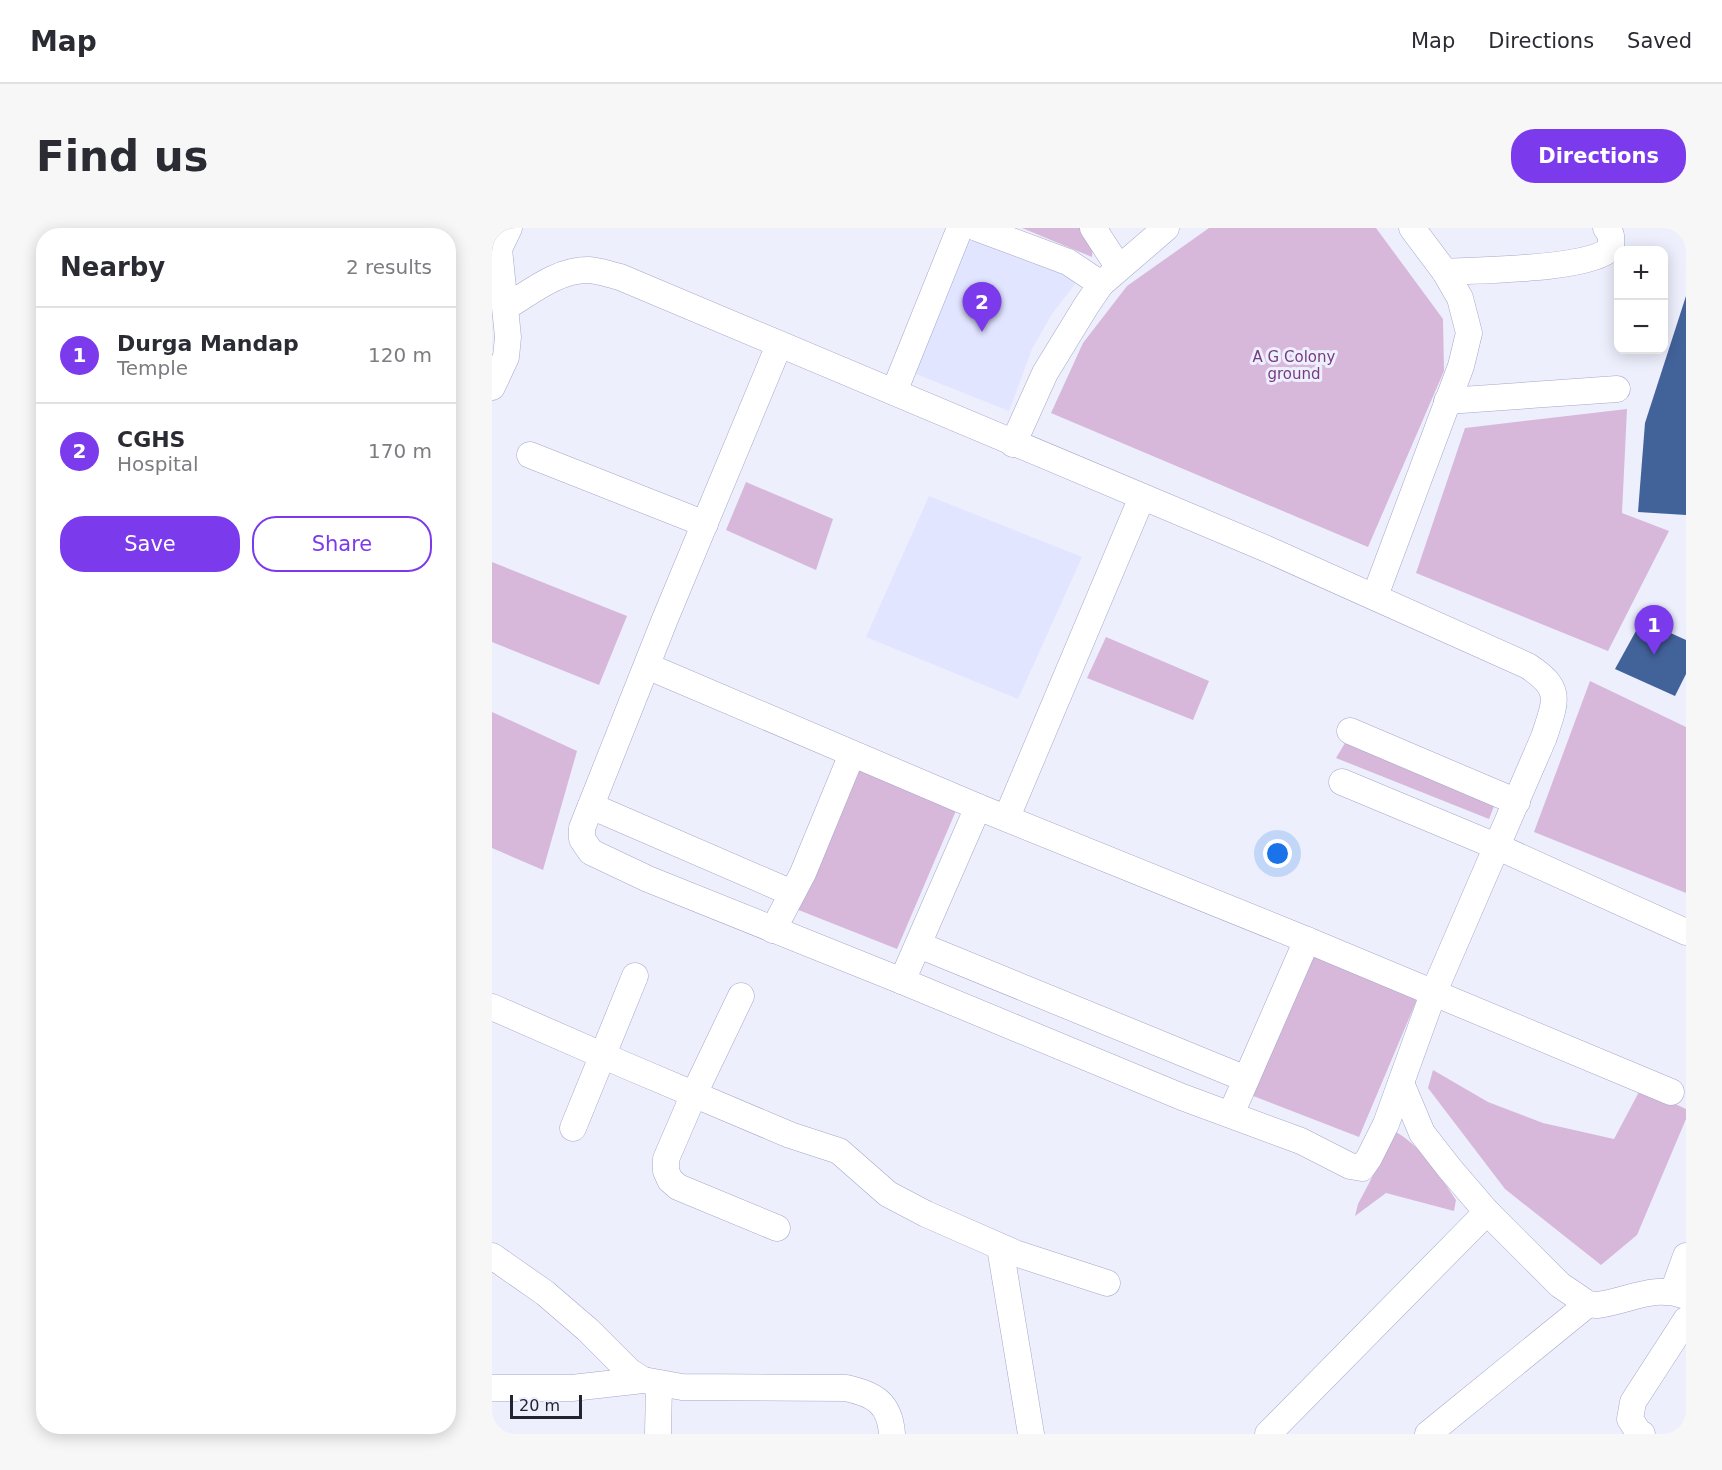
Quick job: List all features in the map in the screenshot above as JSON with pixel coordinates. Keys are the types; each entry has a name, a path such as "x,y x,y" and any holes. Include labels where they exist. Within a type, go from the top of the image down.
{"street":[{"path":"894,392 960,228"},
{"path":"977,228 1110,276"},
{"path":"1093,228 1110,276"},
{"path":"1013,444 1063,341 1110,276 1166,228"},
{"path":"1445,272 1570,263 1594,258 1606,254 1611,248 1611,235 1606,228"},
{"path":"1375,596 1461,366 1469,333 1460,298 1421,231"},
{"path":"492,387 506,357 508,337 500,242"},
{"path":"506,307 554,278 571,271 590,270 620,277 1375,596 1528,666 1548,681 1553,691 1552,711 1544,736 1433,994 1386,1124 1362,1168 1350,1166 1300,1141 1182,1097 648,879 591,852 583,843 581,835 591,806 646,666 779,345"},
{"path":"1447,401 1617,389"},
{"path":"530,454 705,524"},
{"path":"1007,817 1142,497"},
{"path":"646,666 978,807 1307,940 1671,1092"},
{"path":"1350,731 1517,802"},
{"path":"773,930 803,873 852,754"},
{"path":"1342,782 1498,847 1686,932"},
{"path":"591,806 792,893"},
{"path":"902,981 978,807"},
{"path":"1231,1114 1307,940"},
{"path":"919,945 1246,1079"},
{"path":"573,1128 635,976"},
{"path":"741,996 666,1159 666,1171 670,1180 678,1187 777,1228"},
{"path":"492,1007 790,1135 839,1151 895,1198 910,1207 1000,1247 1107,1283"},
{"path":"1401,1083 1422,1133 1450,1169 1487,1212 1560,1285 1588,1304 1605,1304 1638,1294 1659,1291 1680,1294 1686,1256"},
{"path":"1268,1434 1487,1212"},
{"path":"1000,1247 1031,1434"},
{"path":"492,1256 545,1293 588,1330 623,1366 651,1382"},
{"path":"1428,1434 1588,1304"},
{"path":"1642,1434 1630,1419 1633,1402 1686,1320"},
{"path":"651,1382 658,1434"},
{"path":"492,1388 572,1388 651,1382 682,1387 846,1388 877,1398 886,1410 891,1425 891,1434"}],"shaded area":[{"path":"964,228 1082,275 1052,314 1032,349 1009,411 906,370"},
{"path":"929,496 1082,557 1018,699 866,637"}],"green space":[{"path":"1022,228 1080,228 1093,245 1092,257"},
{"name":"A G Colony ground","path":"1209,228 1376,228 1443,319 1444,371 1368,547 1051,413 1083,343 1127,286"},
{"path":"1627,409 1622,513 1669,531 1608,651 1416,573 1465,428"},
{"path":"746,482 833,519 816,570 726,530"},
{"path":"492,562 627,616 599,685 492,642"},
{"path":"1106,637 1209,681 1193,720 1087,678"},
{"path":"1590,681 1686,727 1686,893 1534,832"},
{"path":"492,712 577,751 543,870 492,848"},
{"path":"1345,743 1494,806 1489,819 1336,758"},
{"path":"861,762 958,806 897,949 796,909"},
{"path":"1309,948 1421,990 1359,1137 1248,1094"},
{"path":"1433,1070 1488,1102 1543,1123 1614,1139 1641,1088 1686,1109 1686,1119 1637,1235 1601,1265 1505,1189 1428,1088"},
{"path":"1396,1132 1414,1146 1437,1172 1456,1200 1454,1211 1386,1193 1355,1216 1358,1204"}],"building":[{"path":"1686,296 1686,515 1638,512 1645,423"},
{"path":"1642,620 1686,640 1686,674 1675,696 1615,669"}],"place":[{"name":"CGHS","path":"982,332"},
{"name":"Durga Mandap","path":"1654,655"}]}
